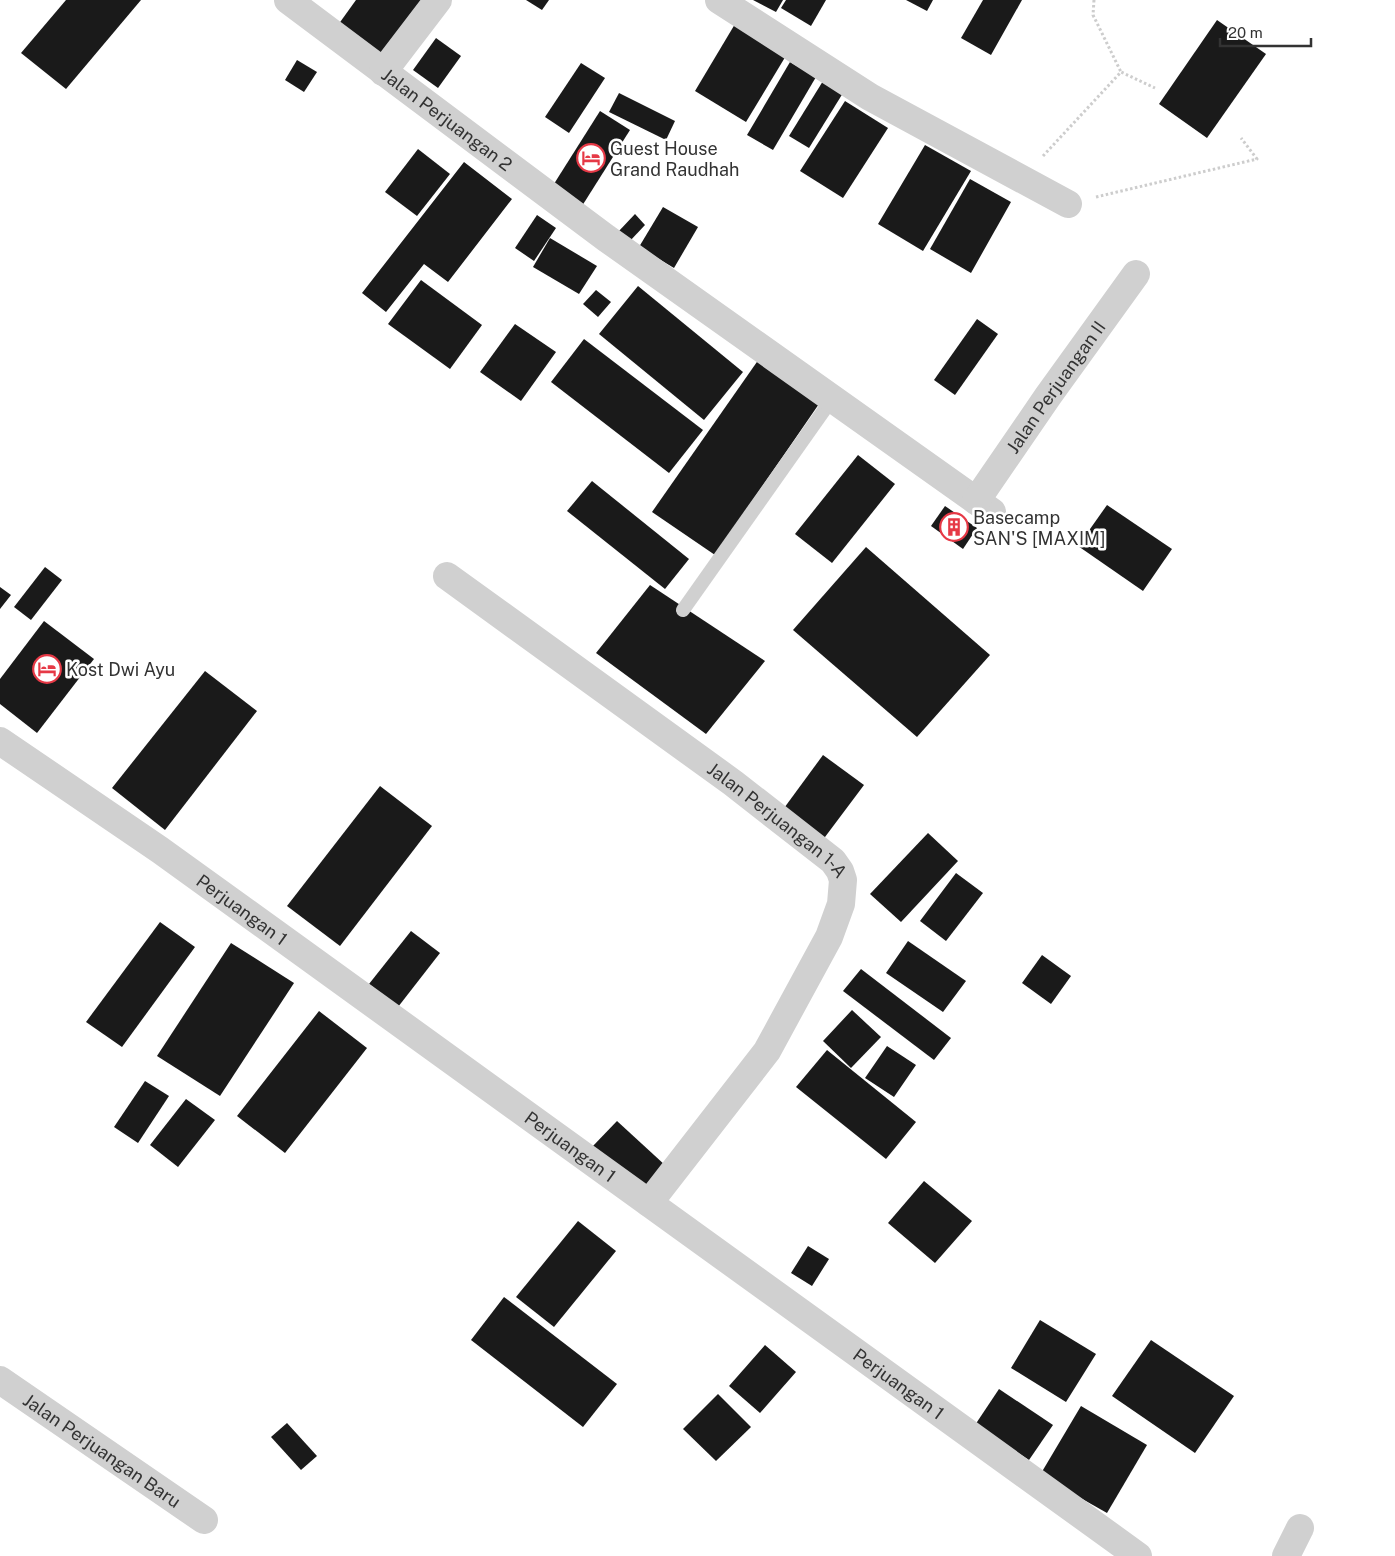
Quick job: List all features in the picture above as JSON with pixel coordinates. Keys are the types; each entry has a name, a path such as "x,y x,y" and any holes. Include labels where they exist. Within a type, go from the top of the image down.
{"street":[{"name":"Jalan Perjuangan 2","path":"288,0 606,238 984,507"},
{"path":"383,72 438,0"},
{"path":"719,0 870,97 1068,204"},
{"name":"Jalan Perjuangan II","path":"984,507 1048,396 1136,274"},
{"name":"Jalan Perjuangan 1-A","path":"447,576 733,783 833,862 840,871 843,880 841,904 829,937 767,1051 649,1203"},
{"name":"Perjuangan 1","path":"0,741 160,850 1138,1556"},
{"name":"Jalan Perjuangan Baru","path":"0,1380 204,1520"},
{"path":"1286,1556 1300,1528"}],"lane":[{"path":"683,610 832,399"}],"path":[{"path":"1094,0 1093,15 1121,72 1155,88"},
{"path":"1022,179 1121,72"},
{"path":"1068,204 1257,159 1241,138"}],"building":[{"path":"66,0 141,0 66,89 21,53"},
{"path":"356,0 432,0 388,61 338,25"},
{"path":"526,0 549,0 542,10"},
{"path":"753,0 783,0 776,12"},
{"path":"786,0 826,0 811,26 781,8"},
{"path":"906,0 933,0 927,11"},
{"path":"983,0 1022,0 991,55 961,38"},
{"path":"1217,20 1266,54 1207,138 1159,104"},
{"path":"735,24 787,54 746,122 695,91"},
{"path":"436,38 461,56 438,88 413,70"},
{"path":"297,60 317,72 304,92 285,80"},
{"path":"790,62 816,77 773,150 747,135"},
{"path":"581,63 605,78 569,133 545,117"},
{"path":"823,81 843,93 809,148 789,136"},
{"path":"619,93 675,121 666,140 609,112"},
{"path":"845,101 888,128 843,198 800,171"},
{"name":"Guest House Grand Raudhah","path":"600,111 630,130 582,206 552,187"},
{"path":"925,145 971,171 923,251 878,224"},
{"path":"418,149 450,174 417,216 385,192"},
{"path":"464,162 512,199 448,282 424,264 386,312 362,293"},
{"path":"970,179 1011,202 971,273 930,249"},
{"path":"663,207 698,227 674,268 639,247"},
{"path":"635,214 645,225 629,242 618,232"},
{"path":"537,215 556,228 534,261 515,248"},
{"path":"550,238 597,266 579,294 533,267"},
{"path":"421,280 482,325 450,369 388,324"},
{"path":"638,286 743,372 704,420 599,334"},
{"path":"596,290 611,302 598,317 583,304"},
{"path":"977,319 998,334 955,395 934,380"},
{"path":"515,324 556,352 521,401 480,372"},
{"path":"584,339 703,430 669,473 551,382"},
{"path":"759,359 821,401 715,555 652,512"},
{"path":"858,455 895,484 832,563 795,534"},
{"path":"592,481 689,559 665,589 567,511"},
{"path":"1107,505 1172,549 1143,591 1078,546"},
{"name":"Basecamp SAN'S [MAXIM]","path":"945,506 977,528 963,549 931,526"},
{"path":"866,547 990,655 917,737 793,630"},
{"path":"45,567 62,580 31,620 14,607"},
{"path":"650,585 765,661 706,734 596,653"},
{"path":"0,587 11,595 0,609"},
{"name":"Kost Dwi Ayu","path":"44,621 94,659 37,733 0,704 0,679"},
{"path":"205,671 257,711 165,830 112,788"},
{"path":"823,755 864,785 819,845 779,815"},
{"path":"380,786 432,826 340,946 287,906"},
{"path":"928,833 958,861 901,922 870,894"},
{"path":"956,873 983,893 946,941 920,921"},
{"path":"160,922 195,947 122,1047 86,1022"},
{"path":"411,931 440,953 398,1007 369,984"},
{"path":"908,941 966,981 943,1012 886,973"},
{"path":"231,943 294,983 220,1096 157,1056"},
{"path":"1042,955 1071,976 1051,1004 1022,983"},
{"path":"861,969 951,1038 934,1060 843,991"},
{"path":"852,1010 881,1037 851,1068 823,1041"},
{"path":"319,1011 367,1048 285,1153 237,1116"},
{"path":"887,1046 916,1065 894,1097 865,1078"},
{"path":"827,1050 916,1122 886,1159 796,1087"},
{"path":"145,1081 169,1096 138,1143 114,1127"},
{"path":"186,1099 215,1120 178,1167 150,1145"},
{"path":"617,1121 666,1166 642,1193 592,1147"},
{"path":"924,1181 972,1221 935,1263 888,1223"},
{"path":"578,1221 616,1251 554,1327 516,1297"},
{"path":"808,1246 829,1259 812,1286 791,1273"},
{"path":"504,1297 617,1384 583,1427 471,1340"},
{"path":"1040,1320 1096,1354 1066,1402 1011,1368"},
{"path":"1151,1340 1234,1396 1195,1453 1112,1396"},
{"path":"765,1345 796,1372 760,1413 729,1386"},
{"path":"999,1389 1053,1425 1029,1460 975,1425"},
{"path":"718,1394 751,1427 716,1461 683,1429"},
{"path":"1081,1406 1147,1445 1107,1513 1040,1475"},
{"path":"287,1423 317,1456 301,1470 271,1437"}],"place":[{"name":"Guest House Grand Raudhah","path":"591,158"},
{"name":"Basecamp SAN'S [MAXIM]","path":"954,527"},
{"name":"Kost Dwi Ayu","path":"47,669"}]}
